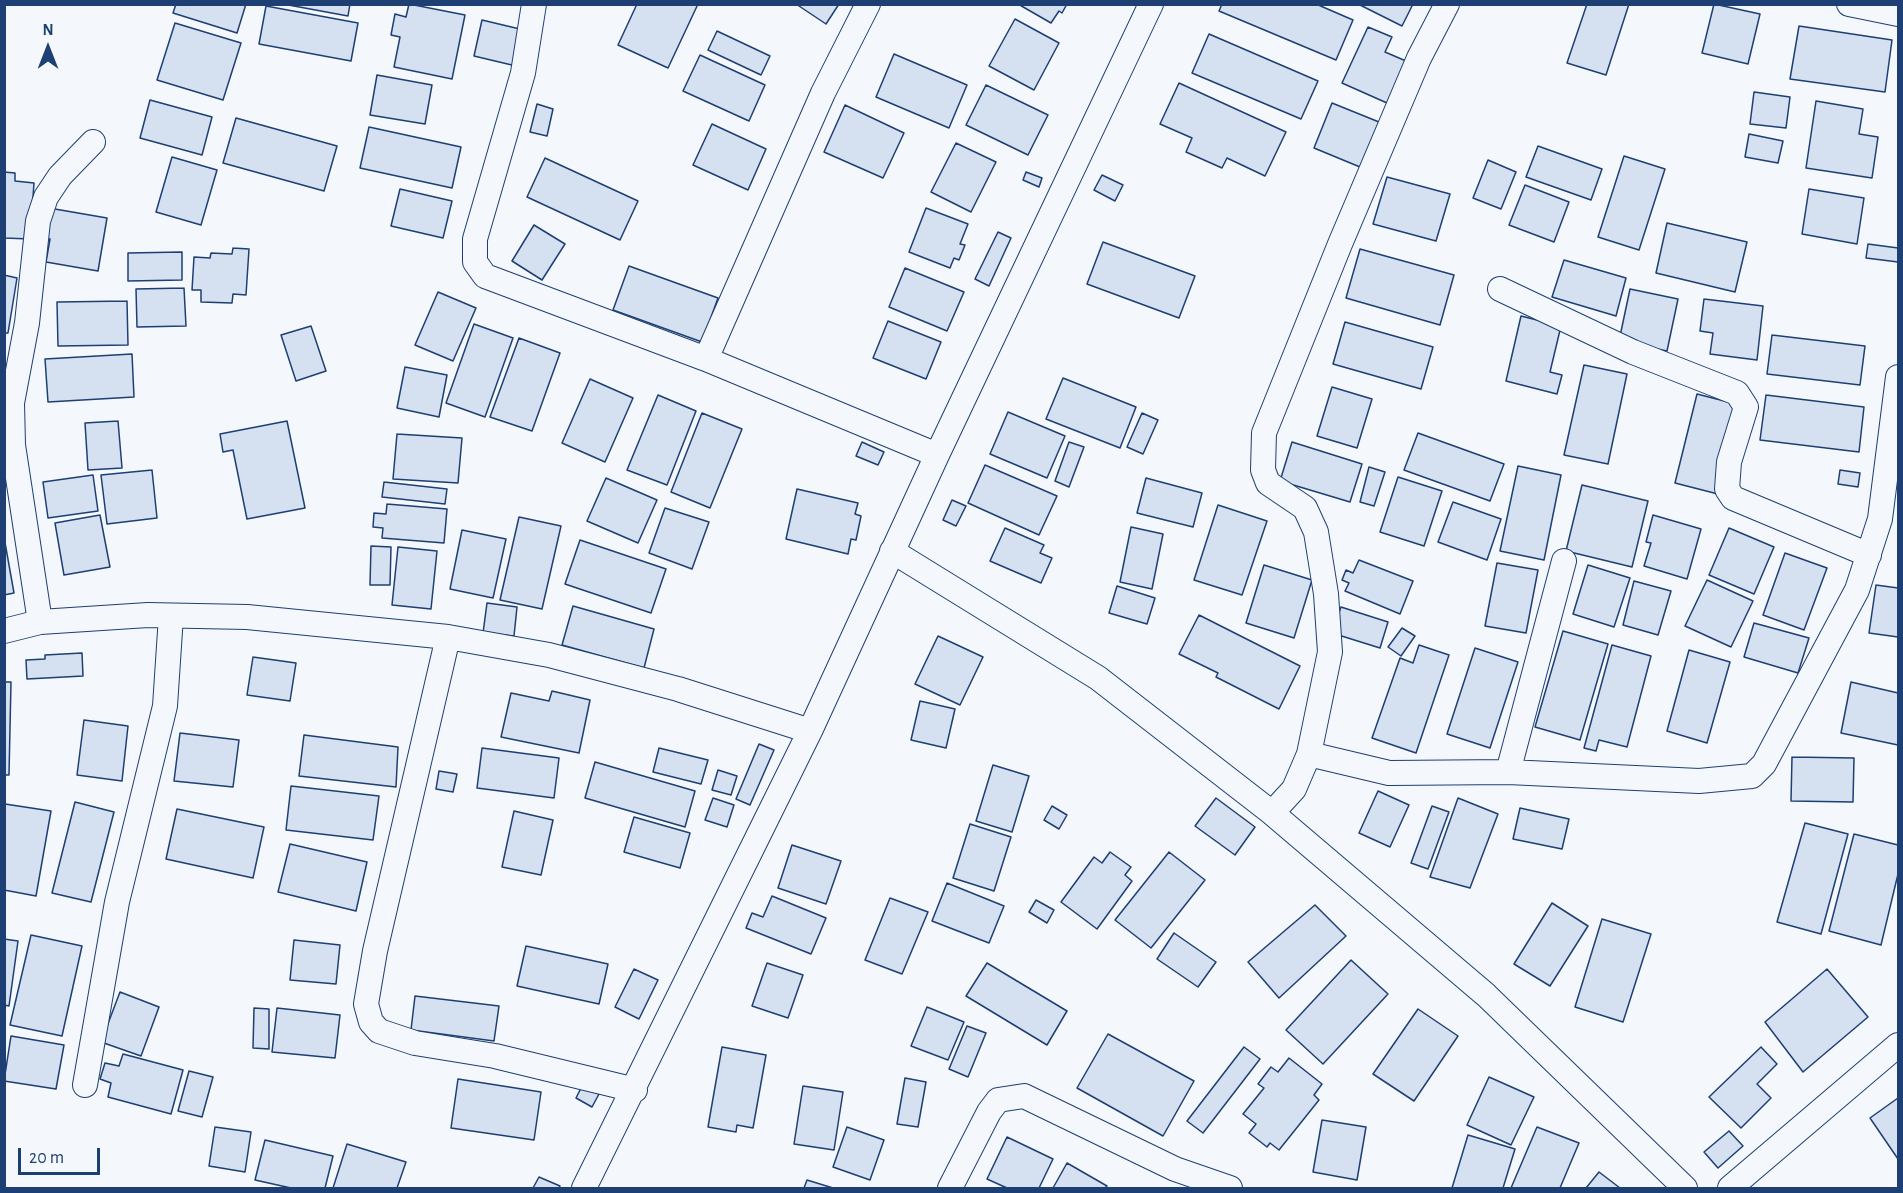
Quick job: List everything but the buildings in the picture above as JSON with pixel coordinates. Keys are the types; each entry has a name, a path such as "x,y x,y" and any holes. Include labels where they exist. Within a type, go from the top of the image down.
{"street":[{"path":"534,4 523,73 475,238 475,262 485,276 506,286 706,358 937,455"},
{"path":"706,358 823,93 868,4"},
{"path":"584,1188 635,1090 810,731 937,455 1151,4"},
{"path":"1272,813 1294,789 1310,754 1330,652 1326,594 1316,532 1305,508 1268,483 1263,470 1264,433 1349,222 1419,58 1446,4"},
{"path":"1849,4 1899,14"},
{"path":"40,622 13,445 12,403 27,323 38,221 46,197 60,176 93,142"},
{"path":"1500,289 1633,352 1737,393 1746,406 1729,462 1727,489 1733,498 1869,555"},
{"path":"1310,754 1389,773 1508,772 1698,781 1752,776 1764,764 1793,713 1813,670 1857,590 1880,519 1899,377"},
{"path":"892,551 1098,678 1272,813 1486,995 1680,1187"},
{"path":"1508,772 1564,561"},
{"path":"85,1085 117,902 165,706 171,616"},
{"path":"4,631 40,622 171,616 247,617 448,637 581,663 678,689 810,731"},
{"path":"448,637 375,951 366,1004 371,1022 380,1031 415,1043 495,1056 635,1090"},
{"path":"1730,1188 1899,1045"},
{"path":"950,1188 989,1112 998,1100 1024,1096 1175,1169 1230,1188"}]}
